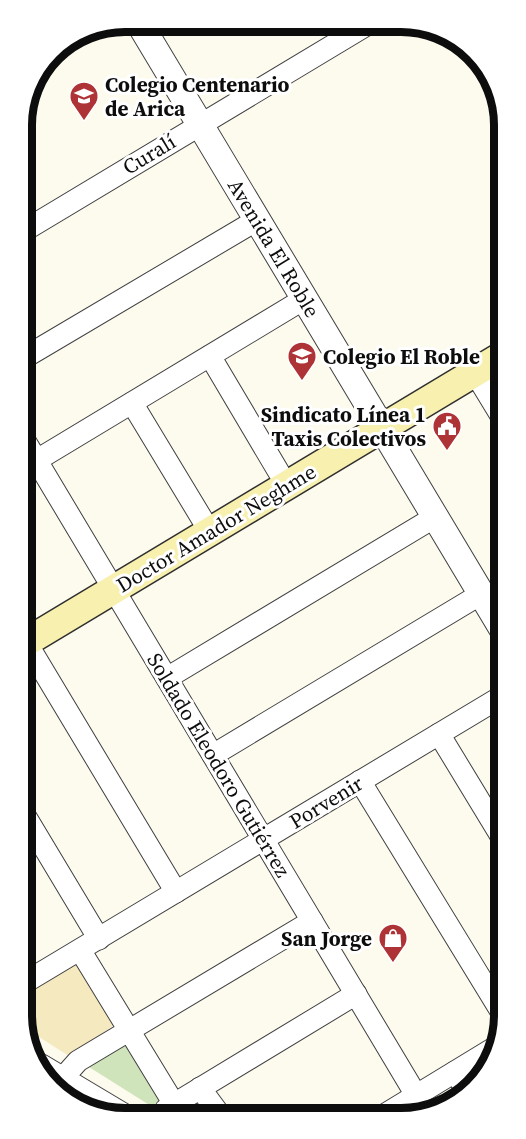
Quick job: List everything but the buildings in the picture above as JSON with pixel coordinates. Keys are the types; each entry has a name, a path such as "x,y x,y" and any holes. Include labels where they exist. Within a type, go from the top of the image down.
{"main road":[{"name":"Doctor Amador Neghme","path":"32,636 494,362"}],"street":[{"name":"Avenida El Roble","path":"145,32 494,615"},
{"name":"Curalí","path":"32,226 355,32"},
{"path":"32,353 257,220"},
{"path":"37,460 304,299"},
{"path":"210,356 287,486"},
{"path":"474,373 494,406"},
{"path":"132,403 210,532"},
{"name":"Soldado Eleodoro Gutiérrez","path":"32,452 416,1095"},
{"path":"167,678 435,517"},
{"path":"213,755 481,594"},
{"path":"32,654 176,892"},
{"name":"Porvenir","path":"32,978 494,701"},
{"path":"439,734 494,825"},
{"path":"360,781 494,1000"},
{"path":"32,827 99,939"},
{"path":"65,1086 78,1061 312,921"},
{"path":"80,950 130,1030 168,1108"},
{"path":"172,1108 200,1088 356,993"},
{"path":"395,1108 486,1053"},
{"path":"455,1072 463,1084"},
{"path":"67,1087 97,1103"},
{"path":"200,1088 214,1108"}],"green space":[{"path":"124,1033 169,1102 162,1108 154,1108 81,1062"},
{"path":"201,1098 208,1108 186,1108"}],"sand":[{"path":"73,957 117,1023 69,1056 34,1033 32,981"}],"place":[{"name":"Colegio Centenario de Arica","path":"84,122"},
{"name":"Colegio El Roble","path":"302,382"},
{"name":"Sindicato Línea 1 Taxis Colectivos","path":"447,452"},
{"name":"San Jorge","path":"393,964"}]}
